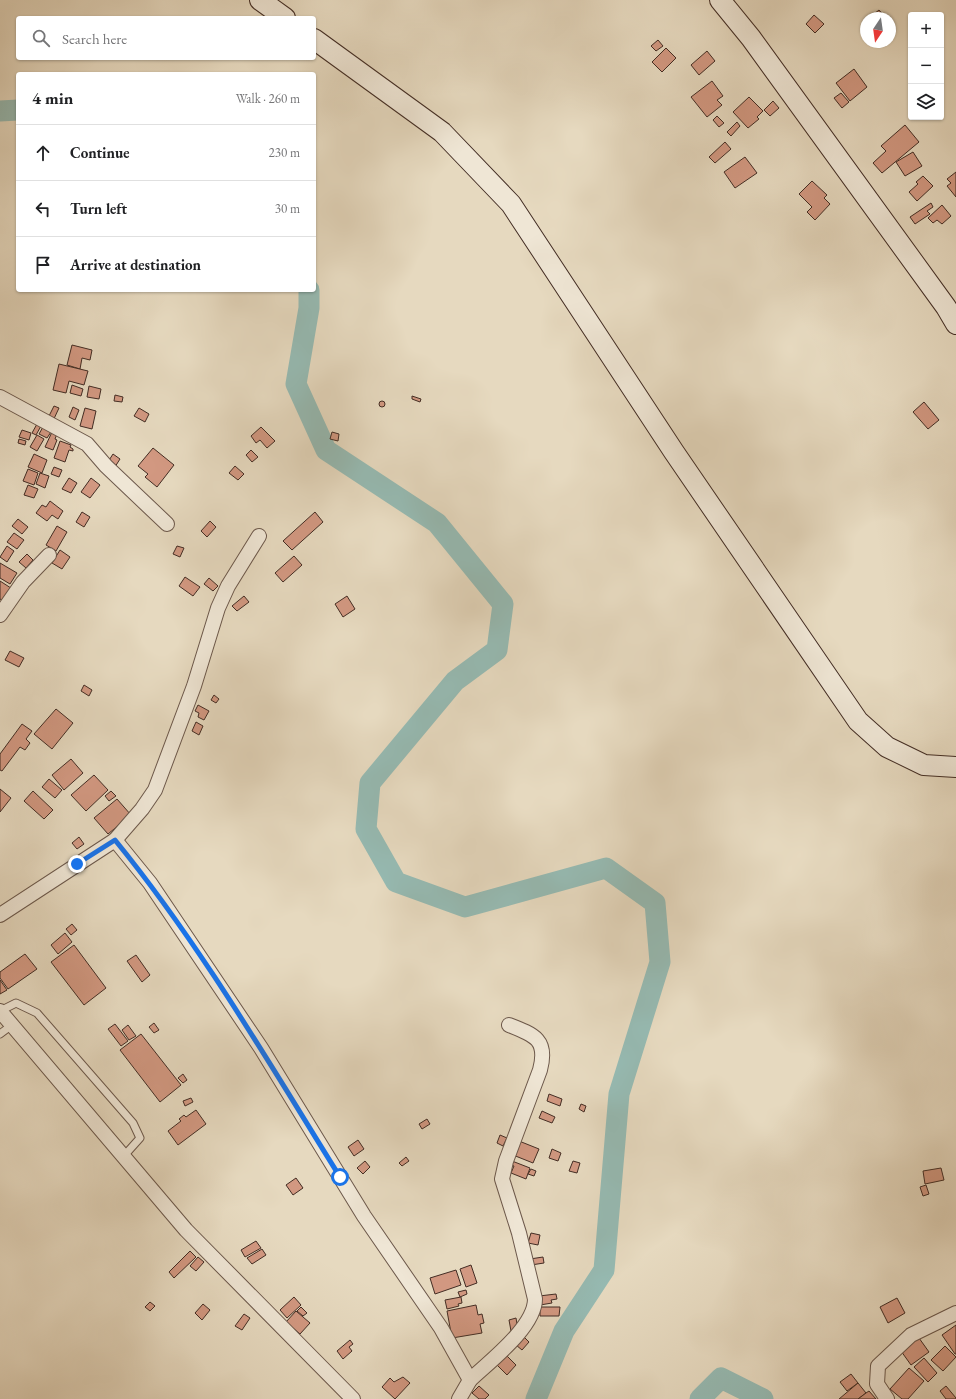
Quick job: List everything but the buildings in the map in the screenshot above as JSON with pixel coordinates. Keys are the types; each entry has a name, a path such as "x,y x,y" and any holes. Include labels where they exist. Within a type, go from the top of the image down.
{"main road":[{"path":"260,0 282,16"},
{"path":"720,0 751,38 946,307 956,324"},
{"path":"316,40 442,132 511,204 674,452 858,721 887,748 924,765 956,767"}],"street":[{"path":"0,397 87,444 106,466 167,524"},
{"path":"0,915 115,840 142,809 155,790 194,686 218,608 228,586 259,536"},
{"path":"0,615 23,582 49,556"},
{"path":"115,840 150,883 261,1048 364,1216 441,1328 470,1380"},
{"path":"0,1011 186,1230 347,1397"},
{"path":"459,1399 470,1380 521,1330 535,1307 519,1233 502,1179 506,1161 540,1070 543,1059 543,1048 539,1040 526,1031 509,1025"},
{"path":"887,1399 877,1384 878,1366 911,1335 956,1313"}],"lane":[{"path":"0,1011 16,1004 37,1013 133,1123 140,1138 123,1157"},
{"path":"0,1034 12,1025"}],"waterway":[{"path":"0,111 16,110"},
{"path":"309,292 309,308 296,384 326,450 437,523 503,604 497,650 455,681 370,783 366,829 396,882 465,907 606,868 655,903 660,962 619,1094 604,1270 564,1331 536,1399"},
{"path":"700,1399 721,1378 763,1399"}],"route":[{"path":"77,864 100,848 115,840 150,883 261,1048 340,1177"}]}
